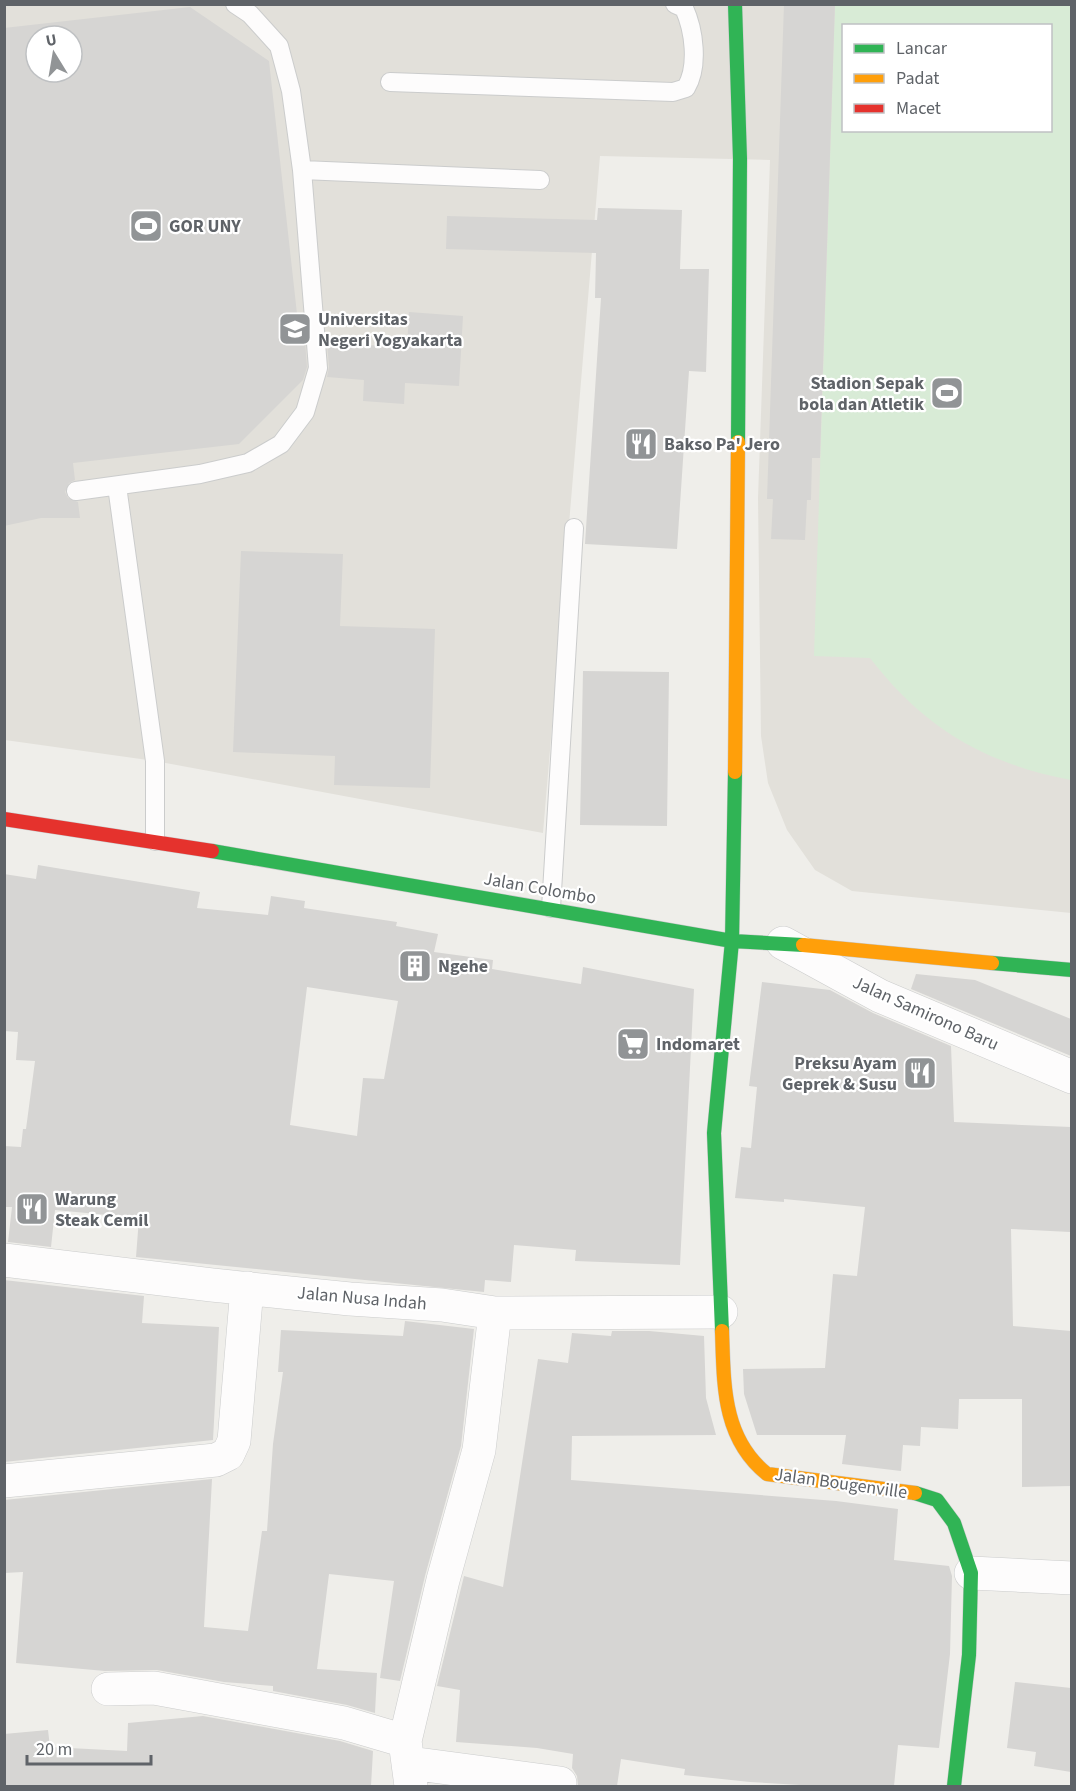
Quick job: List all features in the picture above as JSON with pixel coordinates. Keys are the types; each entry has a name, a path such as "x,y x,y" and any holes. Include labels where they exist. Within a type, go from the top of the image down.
{"street":[{"name":"Jalan Bougenville","path":"735,4 740,171 732,941 714,1133 724,1397 734,1434 750,1461 767,1474 885,1487 937,1500 954,1524 971,1573 969,1655 954,1786"},
{"name":"Jalan Colombo","path":"4,819 156,841 732,941 783,943 1071,970"},
{"name":"Jalan Samirono Baru","path":"783,943 880,996 1071,1077"},
{"name":"Jalan Nusa Indah","path":"4,1260 350,1299 442,1305 495,1314 721,1312"},
{"path":"4,1481 216,1460 228,1454 234,1441 247,1288"},
{"path":"409,1764 443,1580 479,1450 495,1314"},
{"path":"971,1573 1071,1578"},
{"path":"108,1689 154,1688 344,1723 409,1764 560,1783"}],"lane":[{"path":"76,491 200,474 248,463 281,444 305,412 318,368 302,170 291,91 279,46 250,14 235,4"},
{"path":"390,82 673,92 686,88 693,76 691,23 684,8 675,4"},
{"path":"302,170 540,180"},
{"path":"117,486 154,761 156,841"},
{"path":"551,908 574,528"}],"shaded area":[{"name":"Universitas Negeri Yogyakarta","path":"5,5 1071,5 1071,913 852,891 815,870 787,830 768,783 761,736 758,498 770,160 600,156 543,833 155,761 5,740"}],"green space":[{"name":"Stadion Sepak bola dan Atletik","path":"835,5 1071,5 1071,780 1011,764 958,739 912,705 870,658 814,656"}],"building":[{"path":"784,4 835,4 820,458 812,458 811,500 807,500 805,540 771,539 773,499 767,499"},
{"name":"GOR UNY","path":"190,7 269,61 300,341 305,341 307,367 303,380 239,444 73,463 75,480 69,483 65,492 68,498 78,502 80,518 41,518 4,526 4,28 24,26 24,84 84,84 84,24 39,24"},
{"path":"598,208 682,210 680,269 709,269 706,372 689,371 677,549 585,544 601,298 595,298 596,253 446,249 447,216 597,220"},
{"path":"409,312 463,316 459,386 405,383 404,404 363,401 364,380 327,377 329,367 327,343 407,347"},
{"path":"241,551 343,554 340,626 435,629 430,788 334,785 335,756 233,752"},
{"path":"583,671 669,672 667,826 580,825"},
{"path":"38,865 200,892 197,908 268,915 271,896 305,901 304,908 397,922 396,926 438,934 434,952 493,960 492,969 581,984 583,967 694,989 680,1265 575,1261 576,1250 514,1245 511,1282 485,1280 484,1292 136,1257 139,1218 55,1210 51,1247 8,1242 12,1207 4,1207 4,1146 21,1147 23,1129 26,1129 35,1061 16,1060 18,1032 4,1031 4,874 36,879","holes":["307,987 398,1001 384,1079 363,1078 357,1136 290,1125"]},
{"path":"916,974 975,980 1071,1019 1071,1056 911,989"},
{"path":"762,982 830,990 873,1013 951,1046 954,1122 1071,1127 1070,1232 1011,1229 1013,1326 1071,1331 1071,1486 1022,1487 1022,1399 959,1399 958,1429 921,1427 920,1446 903,1445 901,1471 842,1464 846,1435 757,1435 744,1394 743,1369 825,1368 833,1274 857,1276 865,1207 784,1199 784,1202 735,1198 741,1147 751,1148 757,1087 749,1086"},
{"path":"4,1280 144,1296 142,1323 219,1327 213,1440 4,1462"},
{"path":"405,1321 474,1329 461,1446 425,1576 400,1681 380,1678 394,1581 329,1574 317,1669 377,1673 375,1713 347,1705 273,1691 273,1686 224,1682 157,1670 105,1671 16,1663 23,1572 4,1573 4,1500 212,1479 204,1627 248,1631 262,1531 267,1531 273,1444 283,1372 278,1372 281,1330 403,1336"},
{"path":"612,1331 649,1331 704,1336 706,1398 716,1435 572,1436 571,1480 836,1501 898,1509 894,1560 949,1566 952,1576 950,1654 939,1748 898,1745 894,1786 817,1786 750,1782 684,1775 685,1769 621,1759 617,1786 578,1786 577,1776 572,1768 573,1754 537,1748 456,1742 460,1690 437,1686 464,1576 503,1587 538,1359 568,1363 572,1333 611,1336"},
{"path":"1015,1682 1071,1688 1071,1772 1034,1766 1036,1752 1007,1748"},
{"path":"203,1716 340,1741 373,1751 371,1786 4,1786 4,1734 48,1730 50,1747 127,1751 128,1723"}],"traffic: fast":[{"path":"735,4 740,159 738,442"},
{"path":"722,1331 714,1133 732,941 735,772"},
{"path":"212,851 732,941 803,945"},
{"path":"992,963 1072,970"},
{"path":"915,1493 937,1500 954,1523 971,1573 969,1655 954,1786"}],"traffic: slow":[{"path":"735,772 738,442"},
{"path":"803,945 992,963"},
{"path":"722,1331 728,1409 741,1444 752,1460 767,1474 915,1493"}],"traffic: jam":[{"path":"4,819 212,851"}],"place":[{"name":"GOR UNY","path":"146,226"},
{"name":"Universitas Negeri Yogyakarta","path":"295,329"},
{"name":"Stadion Sepak bola dan Atletik","path":"947,393"},
{"name":"Bakso Pa' Jero","path":"641,444"},
{"name":"Ngehe","path":"415,966"},
{"name":"Indomaret","path":"633,1044"},
{"name":"Preksu Ayam Geprek & Susu","path":"920,1073"},
{"name":"Warung Steak Cemil","path":"32,1209"}]}
